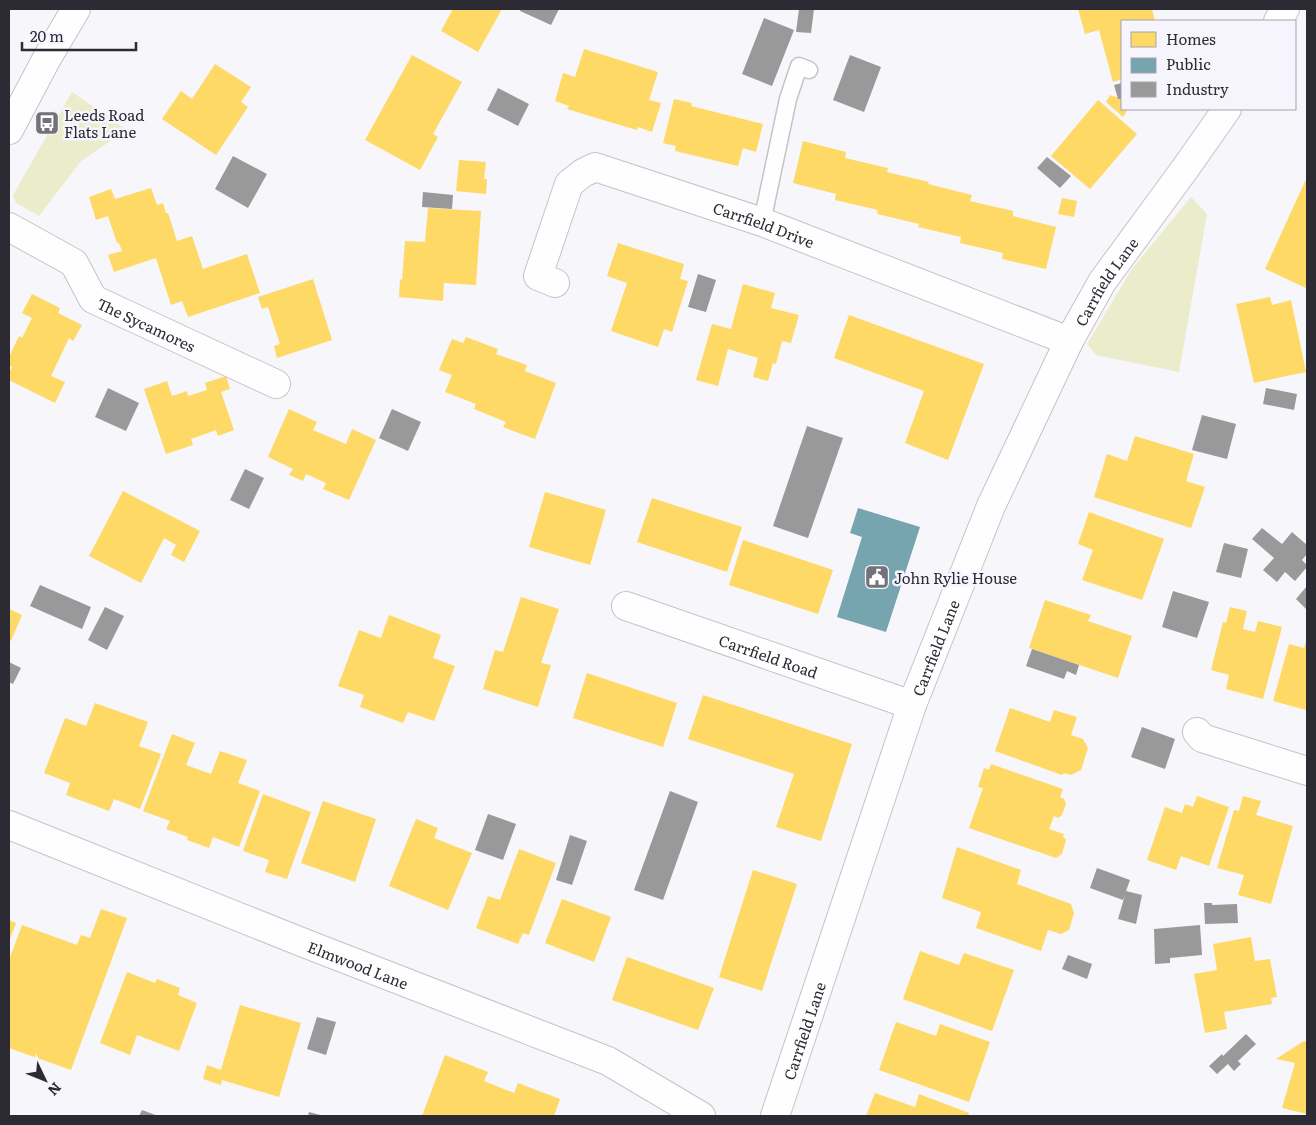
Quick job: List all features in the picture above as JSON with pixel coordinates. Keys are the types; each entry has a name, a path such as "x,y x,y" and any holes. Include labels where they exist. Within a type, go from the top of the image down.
{"street":[{"path":"9,130 46,58 76,9"},
{"path":"1279,20 1285,9"},
{"name":"Carrfield Lane","path":"775,1116 912,705 991,506 1069,341 1102,282 1226,110"},
{"name":"Carrfield Drive","path":"555,284 538,276 568,184 595,167 762,222 1069,341"},
{"name":"The Sycamores","path":"9,227 74,262 93,299 276,384"},
{"name":"Carrfield Road","path":"626,606 912,705"},
{"path":"1197,732 1202,738 1307,771"},
{"name":"Elmwood Lane","path":"9,825 304,943 608,1061 701,1116"}],"lane":[{"path":"762,222 788,99 800,66 809,70"}],"green space":[{"path":"72,92 127,130 81,161 39,216 16,203 13,195"},
{"path":"1191,197 1207,214 1179,372 1096,355 1087,344 1132,269"}],"building: Homes":[{"path":"453,9 502,9 478,52 441,31"},
{"path":"1078,9 1152,9 1155,20 1121,20 1121,79 1113,82 1099,30 1085,34"},
{"path":"584,49 658,72 649,100 661,103 652,132 638,127 637,130 567,109 569,106 555,101 563,73 575,77"},
{"path":"412,55 462,82 433,134 438,137 420,170 365,140"},
{"path":"215,64 251,87 241,102 248,107 216,155 162,119 181,91 192,99"},
{"path":"1110,95 1121,99 1121,110 1127,110 1123,117 1106,102"},
{"path":"674,99 692,103 691,106 763,124 756,152 743,148 738,166 675,151 676,146 663,143"},
{"path":"1098,100 1137,134 1090,189 1051,156"},
{"path":"803,141 846,152 845,158 888,168 887,172 972,195 970,201 1013,211 1013,216 1056,227 1046,269 1002,259 1003,253 960,243 961,237 918,227 919,224 877,214 878,210 835,200 836,194 793,183"},
{"path":"459,160 486,162 484,179 487,179 486,194 456,191"},
{"path":"1307,177 1307,286 1306,288 1265,269"},
{"path":"151,188 157,205 163,203 166,213 168,213 177,241 192,236 203,269 247,254 260,293 188,317 182,301 171,305 156,258 114,272 108,255 122,251 119,243 117,243 108,216 96,220 89,197 111,189 115,199"},
{"path":"1062,198 1077,201 1074,217 1058,214"},
{"path":"428,208 481,211 476,285 444,283 443,301 399,297 405,241 425,242"},
{"path":"618,243 684,264 680,279 688,281 672,332 664,329 658,347 611,331 627,283 607,276"},
{"path":"313,279 332,340 277,358 274,346 280,344 268,307 262,309 258,297"},
{"path":"743,284 775,293 771,308 799,315 791,343 782,341 776,364 773,363 768,381 753,377 758,358 728,349 718,386 696,380 712,324 731,329"},
{"path":"32,294 60,308 58,313 82,325 73,341 69,338 51,376 65,382 55,403 9,380 9,373 12,367 9,365 9,357 19,336 22,338 32,318 22,313"},
{"path":"1270,297 1272,305 1291,300 1306,372 1254,383 1236,304"},
{"path":"849,315 984,364 948,460 905,443 924,391 834,358"},
{"path":"466,337 498,349 496,354 527,365 525,371 556,383 535,439 503,427 506,422 474,409 476,404 445,392 452,375 439,370 452,339 463,343"},
{"path":"226,376 230,389 221,392 234,430 218,436 216,430 191,439 193,445 166,454 144,389 167,381 172,396 187,391 188,396 207,390 205,383"},
{"path":"289,409 317,422 313,430 346,444 352,429 376,440 349,500 323,489 326,483 306,474 303,481 289,475 293,469 268,457"},
{"path":"1135,436 1194,454 1186,481 1205,487 1191,528 1094,497 1107,454 1127,461"},
{"path":"123,491 200,531 184,562 171,555 176,545 164,538 141,583 89,556"},
{"path":"545,492 606,510 590,565 529,547"},
{"path":"652,498 742,527 727,572 637,542"},
{"path":"1089,512 1164,539 1142,600 1082,580 1093,550 1078,544"},
{"path":"743,540 833,570 818,614 729,585"},
{"path":"521,597 559,609 541,663 551,665 538,707 483,689 495,650 503,652"},
{"path":"1045,600 1091,615 1088,621 1132,636 1118,678 1029,648"},
{"path":"1230,607 1247,611 1243,629 1255,632 1258,621 1282,627 1263,699 1226,689 1229,675 1211,670 1223,622 1226,623"},
{"path":"9,609 22,615 11,641 9,640"},
{"path":"389,615 441,635 433,658 455,666 434,721 408,712 403,723 360,707 364,695 338,686 359,630 381,638"},
{"path":"1307,638 1306,710 1273,701 1289,644 1304,648"},
{"path":"587,673 677,703 663,747 573,718"},
{"path":"703,695 852,744 821,841 776,827 794,774 688,739"},
{"path":"95,703 148,722 139,746 161,754 140,809 114,799 109,811 66,795 70,783 44,773 65,718 86,726"},
{"path":"1010,708 1050,722 1054,710 1077,717 1071,735 1083,739 1088,748 1081,770 1071,775 1064,773 1062,775 995,751"},
{"path":"172,734 195,743 186,765 211,774 220,751 247,760 238,783 260,791 239,847 213,837 209,848 187,840 188,837 166,829 170,821 143,811"},
{"path":"991,764 1063,789 1060,797 1064,799 1066,804 1062,815 1058,818 1054,816 1049,829 1064,834 1063,836 1066,840 1062,854 1056,858 969,828 983,788 978,787 984,768 989,770"},
{"path":"263,794 311,812 287,879 265,872 269,860 243,851"},
{"path":"1197,796 1229,807 1209,866 1181,856 1176,870 1147,860 1165,807 1182,813 1185,804 1193,807"},
{"path":"1243,796 1261,801 1256,815 1293,826 1271,904 1238,895 1244,875 1217,868 1234,810 1239,811"},
{"path":"323,801 376,819 355,882 301,863"},
{"path":"416,819 438,828 434,838 472,853 448,910 389,886"},
{"path":"957,847 1021,870 1017,884 1071,904 1074,913 1069,930 1061,934 1048,930 1041,951 976,928 981,912 942,898"},
{"path":"519,849 556,863 529,935 523,933 518,944 476,928 488,896 500,900"},
{"path":"753,870 797,884 762,991 719,977"},
{"path":"562,899 611,917 594,962 545,943"},
{"path":"101,909 127,918 71,1070 9,1048 9,960 22,925 77,945 81,935 90,938"},
{"path":"9,920 16,923 9,942"},
{"path":"1251,937 1255,961 1270,959 1277,997 1271,998 1272,1004 1224,1012 1227,1029 1205,1033 1194,974 1217,970 1213,944"},
{"path":"920,951 959,965 964,953 1014,970 992,1031 903,999"},
{"path":"627,957 714,988 698,1030 612,1000"},
{"path":"127,972 155,983 157,979 180,988 178,995 197,1003 179,1051 137,1035 130,1055 100,1043"},
{"path":"240,1005 301,1023 279,1097 222,1080 221,1085 203,1079 207,1065 221,1070"},
{"path":"896,1022 936,1036 940,1024 990,1042 969,1102 879,1070"},
{"path":"1304,1041 1307,1042 1307,1114 1282,1108 1295,1063 1276,1059"},
{"path":"445,1055 488,1072 484,1081 514,1093 518,1083 560,1099 554,1116 422,1116"},
{"path":"875,1093 915,1107 919,1094 969,1113 968,1116 866,1116"}],"building: Public":[{"name":"John Rylie House","path":"858,508 920,527 886,632 837,617 862,537 850,533"}],"building: Industry":[{"path":"521,9 559,9 551,25 520,11"},
{"path":"799,9 814,9 811,33 796,32"},
{"path":"764,18 794,30 772,86 742,74"},
{"path":"850,55 881,67 864,112 833,100"},
{"path":"1121,83 1121,99 1118,99 1114,85"},
{"path":"498,88 529,104 518,126 487,110"},
{"path":"233,156 267,174 248,208 215,189"},
{"path":"1047,157 1071,176 1060,188 1037,168"},
{"path":"423,192 453,195 452,209 422,207"},
{"path":"698,274 716,280 706,312 688,307"},
{"path":"108,388 139,403 126,431 95,417"},
{"path":"1266,388 1297,394 1294,410 1263,404"},
{"path":"392,409 421,422 408,451 379,438"},
{"path":"1202,415 1236,424 1227,459 1192,450"},
{"path":"807,426 843,438 808,538 773,526"},
{"path":"245,469 264,478 249,509 230,500"},
{"path":"1262,528 1282,544 1292,532 1307,545 1307,554 1302,560 1307,567 1295,581 1285,572 1277,582 1263,570 1274,558 1252,539"},
{"path":"1224,543 1248,549 1241,578 1216,572"},
{"path":"40,585 91,607 82,629 30,606"},
{"path":"1307,586 1307,610 1296,599"},
{"path":"1173,591 1209,602 1197,638 1162,627"},
{"path":"105,607 124,616 107,650 88,640"},
{"path":"1032,649 1079,665 1076,675 1067,671 1064,679 1026,666"},
{"path":"9,662 21,668 13,684 9,682"},
{"path":"1142,727 1175,739 1165,769 1131,757"},
{"path":"670,791 698,802 663,900 634,890"},
{"path":"488,814 516,824 503,860 475,850"},
{"path":"570,835 587,841 572,885 556,880"},
{"path":"1097,868 1130,880 1126,891 1142,895 1136,924 1118,919 1125,895 1123,900 1090,888"},
{"path":"1204,903 1212,903 1212,905 1237,904 1238,923 1205,924"},
{"path":"1200,925 1202,955 1170,958 1170,963 1155,964 1154,929"},
{"path":"1068,955 1092,964 1087,979 1062,969"},
{"path":"317,1017 336,1022 326,1055 307,1049"},
{"path":"1246,1034 1256,1044 1238,1061 1241,1064 1234,1071 1228,1064 1217,1074 1209,1066 1222,1054 1223,1056"},
{"path":"142,1110 158,1116 139,1116"},
{"path":"309,1112 324,1116 308,1116"}],"place":[{"name":"Leeds Road Flats Lane","path":"47,123"},
{"name":"John Rylie House","path":"877,577"}]}
